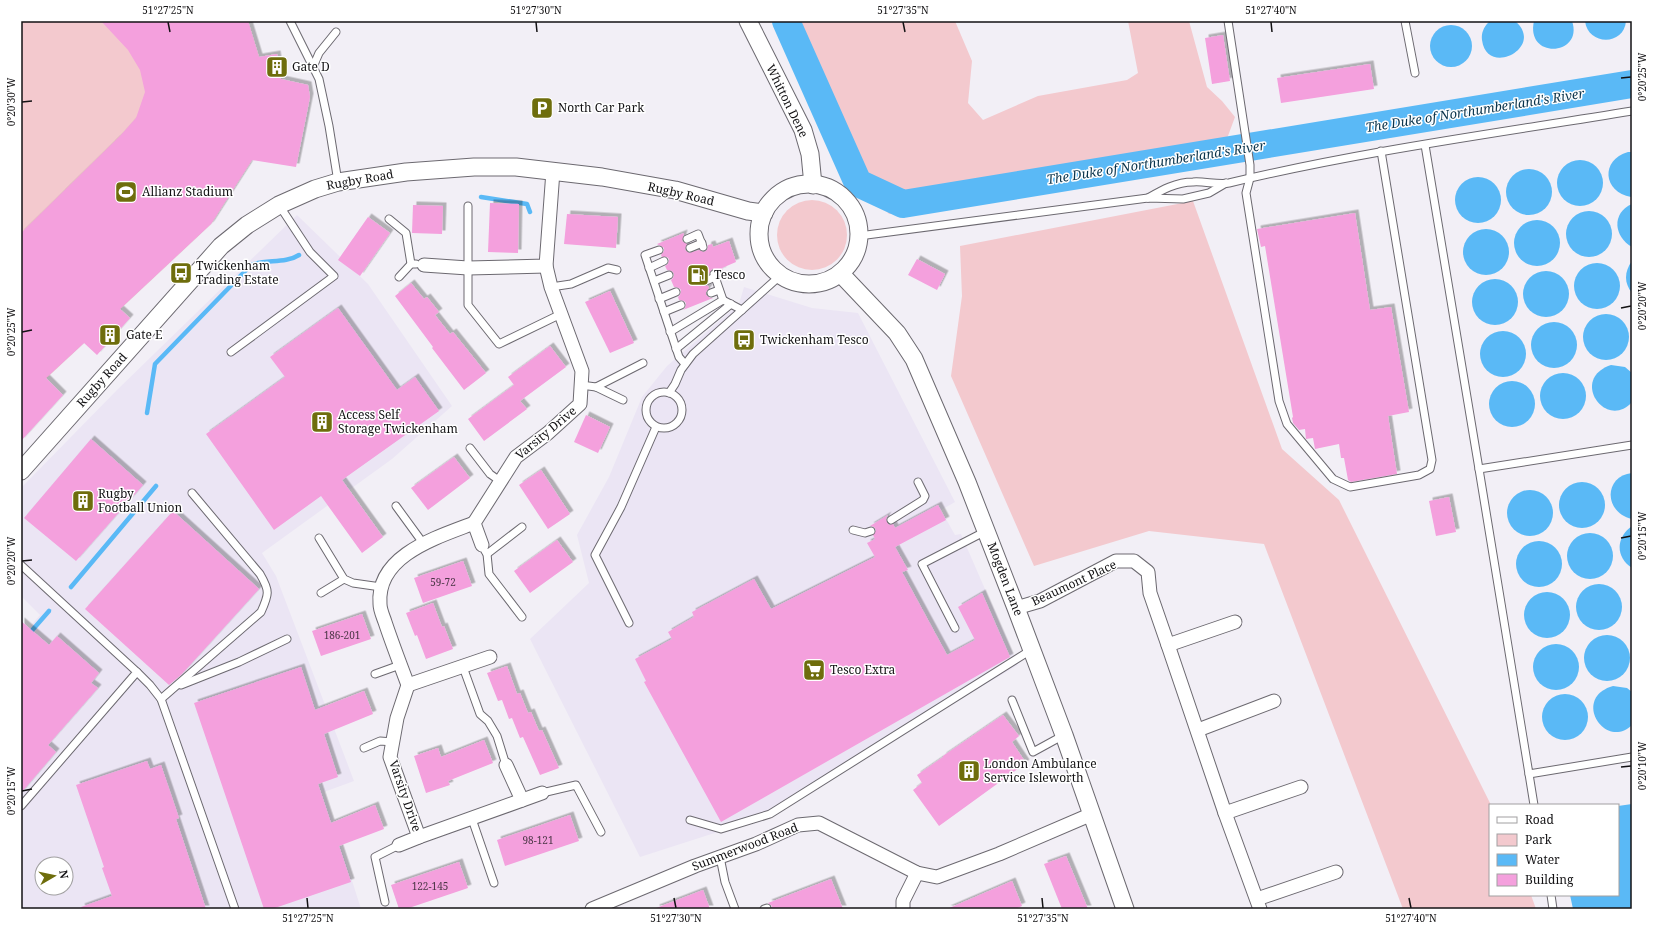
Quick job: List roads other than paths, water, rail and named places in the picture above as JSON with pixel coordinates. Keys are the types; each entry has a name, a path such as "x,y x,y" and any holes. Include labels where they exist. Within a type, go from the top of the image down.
{"street":[{"name":"Whitton Dene","path":"746,23 803,130 810,154 813,184"},
{"name":"Rugby Road","path":"21,471 221,246 247,225 279,205 315,189 338,182 406,172 474,167 516,167 602,177 675,190 748,211 764,213"},
{"name":"Varsity Drive","path":"474,523 516,457 548,433 580,404 582,371 551,287 546,266 553,171"},
{"path":"813,184 828,188 840,195 850,206 856,218 860,236 857,248 850,263 841,274 825,282 810,284 795,282 781,275 769,263 761,247 760,230 764,213 772,201 784,191 798,186 813,184"},
{"path":"417,265 468,268 546,266"},
{"name":"Mogden Lane","path":"841,274 897,333 914,359 967,482 1032,649 1126,909"},
{"path":"484,550 474,523 419,545 389,569 381,587 380,605 392,644 408,685 490,657"},
{"name":"Beaumont Place","path":"1016,608 1040,601 1116,560 1134,561 1148,572 1150,593 1198,730 1225,813 1258,904 1336,872"},
{"path":"1168,645 1235,622"},
{"name":"Varsity Drive","path":"408,685 397,718 390,757 419,837"},
{"path":"1198,730 1274,701"},
{"path":"506,765 522,800"},
{"path":"1225,813 1301,787"},
{"name":"Varsity Drive","path":"400,845 419,837 472,820 542,793"},
{"name":"Summerwood Road","path":"592,909 756,844 798,825 818,823 917,873 937,877 999,854 1092,814"},
{"path":"903,909 902,901 917,873"}],"lane":[{"path":"290,21 319,80 338,182"},
{"path":"1230,21 1250,165 1250,178 1246,193 1279,401 1287,424 1333,479 1350,487 1419,475 1430,468 1432,460 1381,151"},
{"path":"1405,21 1415,74"},
{"path":"313,67 319,53 336,32"},
{"path":"1148,198 1173,185 1192,182 1226,183 1381,151 1632,111"},
{"path":"1425,145 1534,804"},
{"path":"860,236 1148,198 1183,199 1209,193 1226,183"},
{"path":"231,352 334,276 310,252 279,205"},
{"path":"468,206 468,305 499,344 561,314"},
{"path":"389,219 406,233 417,265 399,276"},
{"path":"687,239 698,234 703,245 690,248"},
{"path":"659,250 645,255 676,349 679,357 685,364"},
{"path":"649,268 664,262"},
{"path":"551,287 571,284 608,268 617,270"},
{"path":"654,281 669,275"},
{"path":"706,281 715,275 723,300 742,310"},
{"path":"669,393 685,364 693,354 781,275"},
{"path":"711,293 719,290"},
{"path":"659,299 676,292"},
{"path":"670,332 723,300"},
{"path":"676,349 730,304"},
{"path":"664,312 681,305"},
{"path":"596,387 644,362"},
{"path":"581,385 596,387 623,400"},
{"path":"660,393 669,393 677,398 682,407 682,416 677,423 666,429 656,427 646,415 647,405 652,397 660,393"},
{"path":"629,623 595,555 621,507 656,427"},
{"path":"1479,469 1632,445"},
{"path":"470,448 490,474 500,480"},
{"path":"891,520 923,500 925,496 918,482"},
{"path":"161,699 261,612 268,596 267,586 260,574 192,493"},
{"path":"396,506 423,543"},
{"path":"522,527 484,550 489,574 522,617"},
{"path":"853,530 866,533 871,531"},
{"path":"955,628 922,564 986,531"},
{"path":"319,538 344,579 353,583 381,587"},
{"path":"21,564 137,672 161,699 235,909"},
{"path":"321,594 344,579"},
{"path":"175,687 239,662 287,640"},
{"path":"690,820 721,829 770,814 1032,649"},
{"path":"375,674 400,665"},
{"path":"463,666 480,714 488,721 497,736 506,765"},
{"path":"21,806 137,672"},
{"path":"1012,700 1033,752 1064,735"},
{"path":"364,748 380,741 393,742"},
{"path":"1529,774 1632,756"},
{"path":"542,793 576,785 601,832"},
{"path":"472,820 494,883"},
{"path":"386,902 375,857 400,845"},
{"path":"720,857 725,882 736,909"},
{"path":"1551,896 1554,909"}],"water":[{"path":"1490,21 1515,21 1523,31 1524,40 1520,48 1503,58 1494,57 1486,51 1482,40 1482,35 1485,27"},
{"path":"1534,21 1572,21 1573,33 1570,41 1563,47 1554,49 1545,47 1538,42 1534,34"},
{"path":"1585,21 1626,21 1624,29 1619,35 1613,39 1606,40 1599,39 1592,35"},
{"path":"1451,25 1466,31 1472,46 1466,61 1451,67 1436,61 1430,46 1436,31"},
{"path":"1632,152 1631,197 1622,194 1615,189 1610,183 1608,176 1609,168 1613,162 1619,156"},
{"path":"1580,160 1593,164 1599,170 1603,183 1599,196 1593,202 1580,206 1567,202 1561,196 1557,183 1561,170 1567,164"},
{"path":"1529,169 1542,173 1548,179 1552,192 1548,205 1542,211 1529,215 1516,211 1510,205 1506,192 1510,179 1516,173"},
{"path":"1478,177 1491,181 1497,187 1501,200 1497,213 1491,219 1478,223 1465,219 1459,213 1455,200 1459,187 1465,181"},
{"path":"1632,204 1632,247 1621,237 1617,225 1621,213 1625,208"},
{"path":"1589,211 1602,215 1608,221 1612,234 1608,247 1602,253 1589,257 1576,253 1570,247 1566,234 1570,221 1576,215"},
{"path":"1537,220 1550,224 1556,230 1560,243 1556,256 1550,262 1537,266 1524,262 1518,256 1514,243 1518,230 1524,224"},
{"path":"1486,229 1499,233 1505,239 1509,252 1505,265 1499,271 1486,275 1473,271 1467,265 1463,252 1467,239 1473,233"},
{"path":"1632,261 1632,293 1626,281 1626,273"},
{"path":"1597,263 1610,267 1616,273 1620,286 1616,299 1610,305 1597,309 1584,305 1578,299 1574,286 1578,273 1584,267"},
{"path":"1546,271 1559,275 1565,281 1569,294 1565,307 1559,313 1546,317 1533,313 1527,307 1523,294 1527,281 1533,275"},
{"path":"1495,279 1508,283 1514,289 1518,302 1514,315 1508,321 1495,325 1482,321 1476,315 1472,302 1476,289 1482,283"},
{"path":"1606,314 1619,318 1625,324 1629,337 1625,350 1619,356 1606,360 1593,356 1587,350 1583,337 1587,324 1593,318"},
{"path":"1554,322 1567,326 1573,332 1577,345 1573,358 1567,364 1554,368 1541,364 1535,358 1531,345 1535,332 1541,326"},
{"path":"1503,331 1516,335 1522,341 1526,354 1522,367 1516,373 1503,377 1490,373 1484,367 1480,354 1484,341 1490,335"},
{"path":"1611,365 1625,367 1632,373 1632,402 1622,409 1612,410 1603,407 1596,400 1592,391 1593,381 1599,372"},
{"path":"1563,373 1576,377 1582,383 1586,396 1582,409 1576,415 1563,419 1550,415 1544,409 1540,396 1544,383 1550,377"},
{"path":"1512,381 1525,385 1531,391 1535,404 1531,417 1525,423 1512,427 1499,423 1493,417 1489,404 1493,391 1499,385"},
{"path":"1632,473 1632,519 1623,515 1616,509 1612,502 1611,494 1612,487 1616,480"},
{"path":"1582,482 1595,486 1601,492 1605,505 1601,518 1595,524 1582,528 1569,524 1563,518 1559,505 1563,492 1569,486"},
{"path":"1530,490 1543,494 1549,500 1553,513 1549,526 1543,532 1530,536 1517,532 1511,526 1507,513 1511,500 1517,494"},
{"path":"1632,526 1632,568 1626,563 1620,553 1620,541"},
{"path":"1590,533 1603,537 1609,543 1613,556 1609,569 1603,575 1590,579 1577,575 1571,569 1567,556 1571,543 1577,537"},
{"path":"1539,541 1552,545 1558,551 1562,564 1558,577 1552,583 1539,587 1526,583 1520,577 1516,564 1520,551 1526,545"},
{"path":"1599,584 1612,588 1618,594 1622,607 1618,620 1612,626 1599,630 1586,626 1580,620 1576,607 1580,594 1586,588"},
{"path":"1547,592 1560,596 1566,602 1570,615 1566,628 1560,634 1547,638 1534,634 1528,628 1524,615 1528,602 1534,596"},
{"path":"1607,635 1620,639 1626,645 1630,658 1626,671 1620,677 1607,681 1594,677 1588,671 1584,658 1588,645 1594,639"},
{"path":"1556,644 1569,648 1575,654 1579,667 1575,680 1569,686 1556,690 1543,686 1537,680 1533,667 1537,654 1543,648"},
{"path":"1613,686 1627,688 1632,692 1632,725 1622,731 1612,732 1603,727 1597,720 1593,710 1594,701 1601,692"},
{"path":"1565,694 1578,698 1584,704 1588,717 1584,730 1578,736 1565,740 1552,736 1546,730 1542,717 1546,704 1552,698"},
{"path":"1632,804 1632,909 1573,909 1570,896 1619,896 1619,806"}],"waterway":[{"name":"The Duke of Northumberland's River","path":"786,21 858,183 903,204 1632,84"},
{"path":"481,197 527,204 530,212"},
{"path":"147,413 155,364 251,265 263,262 288,260 299,255"},
{"path":"71,587 156,486"},
{"path":"21,643 49,611"}],"place":[{"name":"Gate D","path":"277,67"},
{"name":"North Car Park","path":"542,108"},
{"name":"Allianz Stadium","path":"126,192"},
{"name":"Twickenham Trading Estate","path":"181,273"},
{"name":"Tesco","path":"698,275"},
{"name":"Gate E","path":"110,335"},
{"name":"Twickenham Tesco","path":"744,340"},
{"name":"Access Self Storage Twickenham","path":"322,422"},
{"name":"Rugby Football Union","path":"83,501"},
{"name":"Tesco Extra","path":"814,670"},
{"name":"London Ambulance Service Isleworth","path":"969,771"}]}
